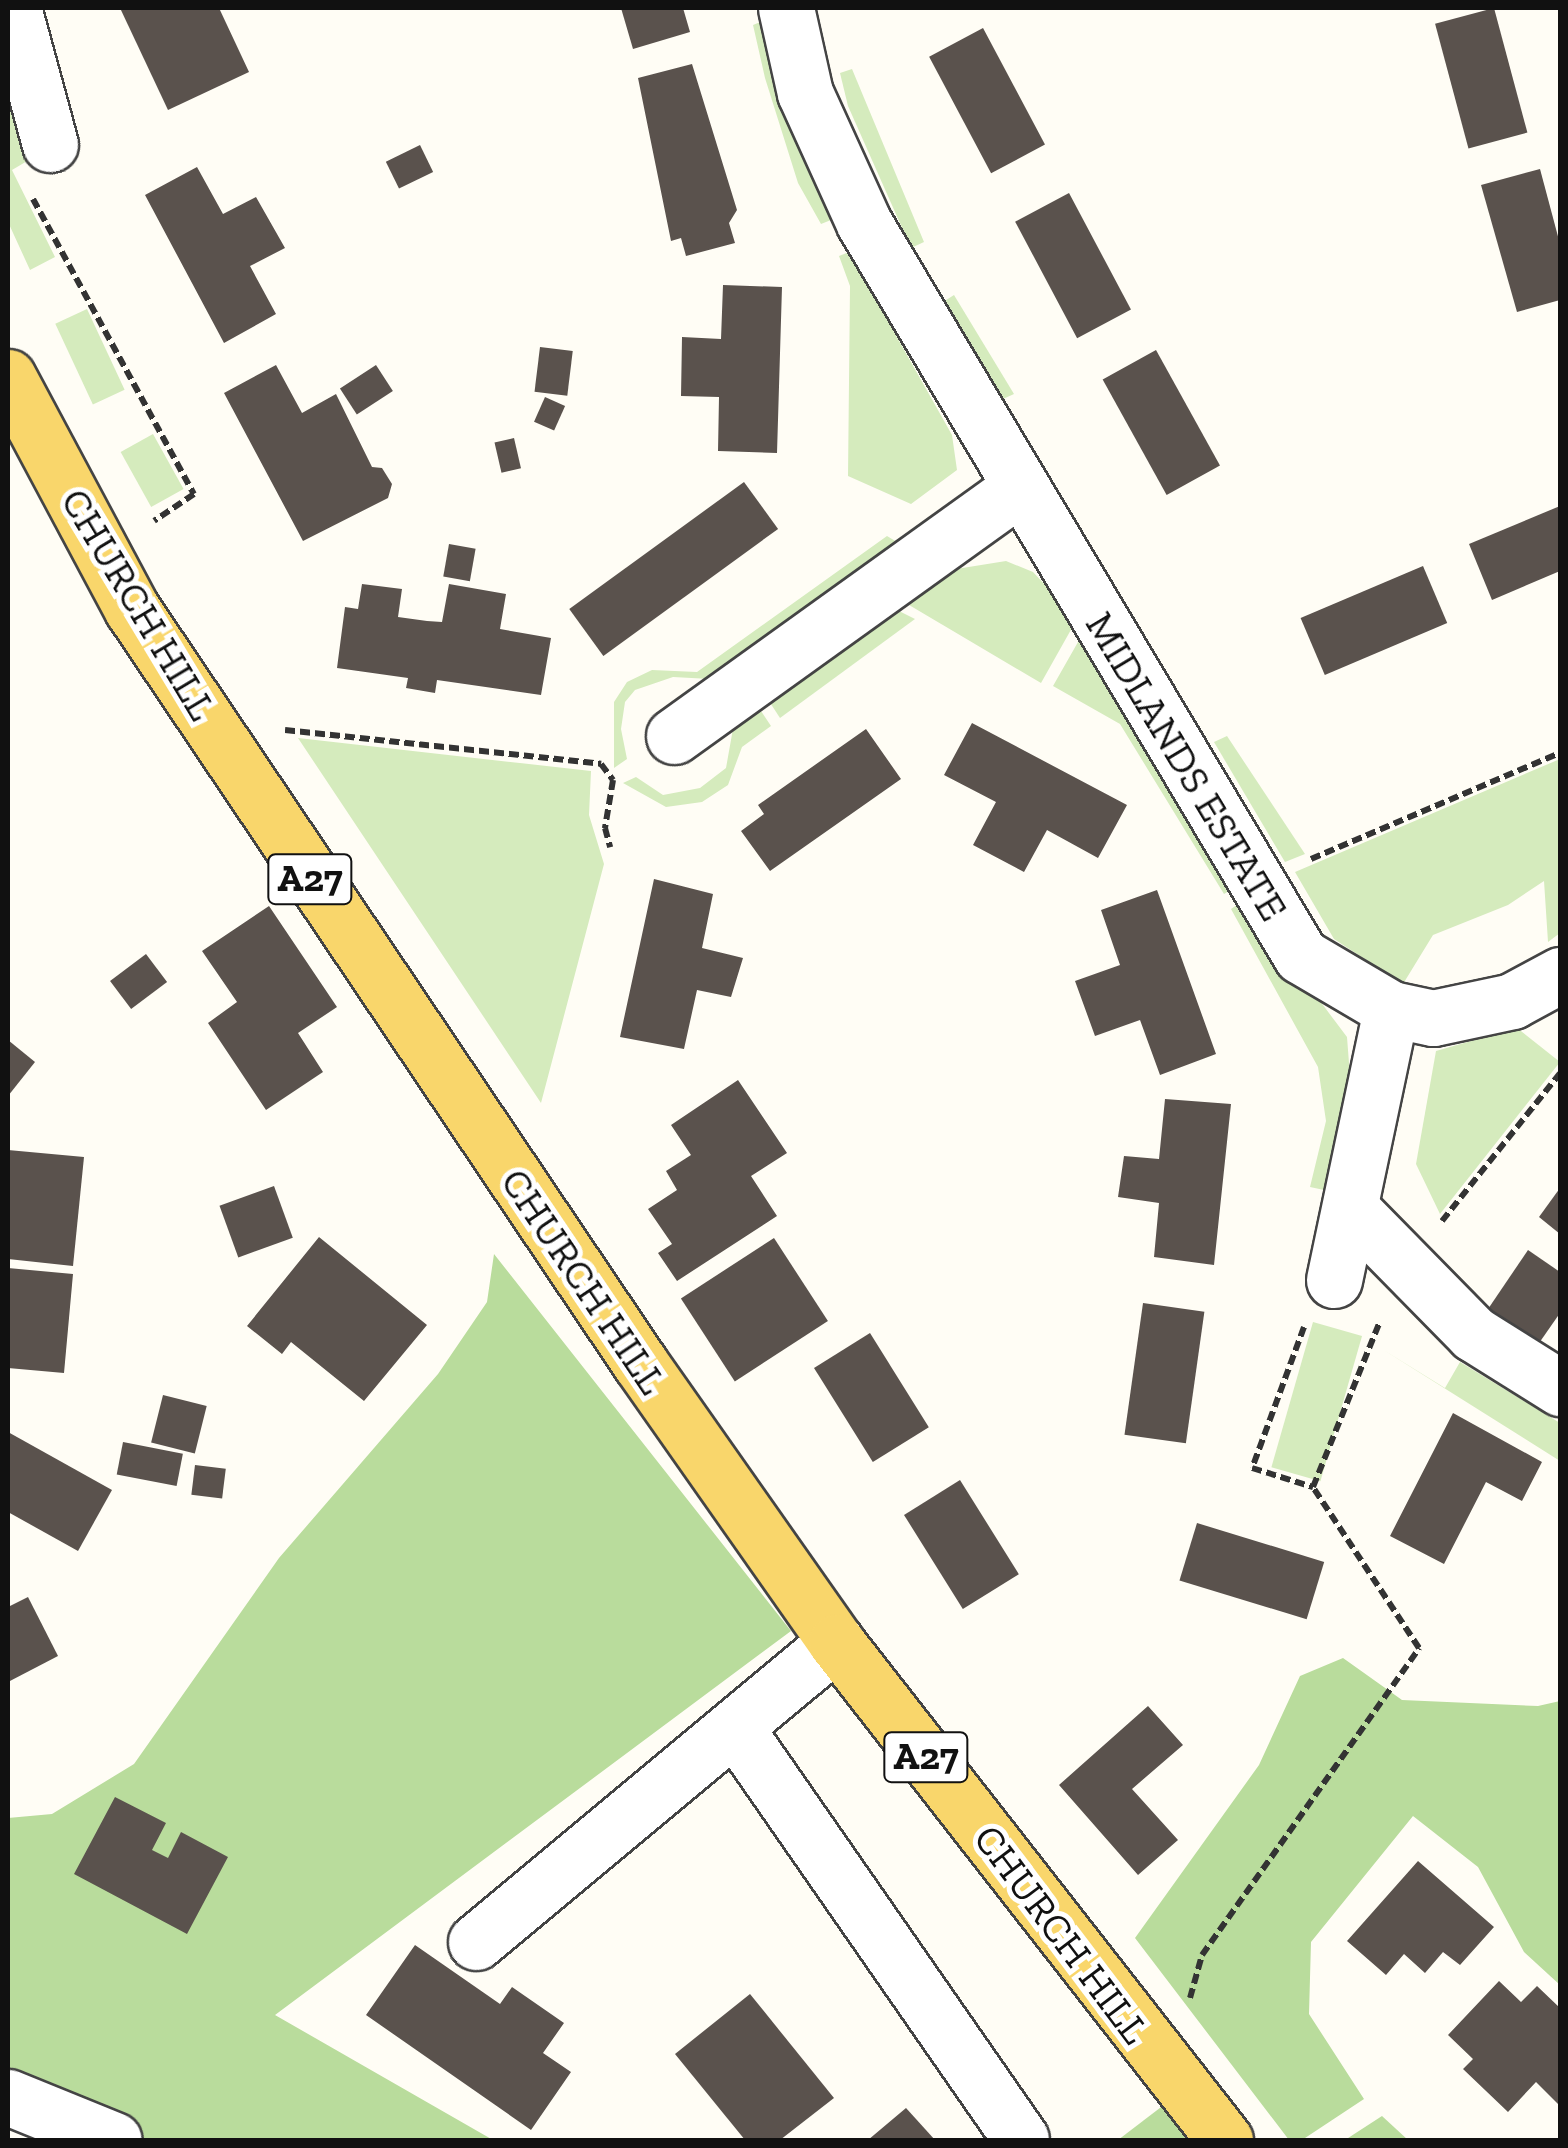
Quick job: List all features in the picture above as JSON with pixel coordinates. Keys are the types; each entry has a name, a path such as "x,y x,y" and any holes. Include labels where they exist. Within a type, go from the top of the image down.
{"main road":[{"name":"CHURCH HILL","path":"8,377 132,609 229,748 302,867 836,1642 1169,2076 1225,2140"}],"street":[{"path":"13,8 50,144"},
{"name":"MIDLANDS ESTATE","path":"786,8 805,94 864,222 1301,956 1391,1008 1433,1018 1512,1002 1560,975"},
{"path":"674,736 1020,487"},
{"path":"1322,1296 1350,1208 1391,1008"},
{"path":"1350,1208 1474,1334 1560,1388"},
{"path":"476,1942 836,1642"},
{"path":"736,1728 1020,2139"},
{"path":"8,2096 114,2140"}],"path":[{"path":"50,144 49,168 24,181 194,494 152,518 161,534"},
{"path":"229,748 266,728 601,764 612,780 606,828 610,847"},
{"path":"1254,882 1560,753"},
{"path":"1313,1486 1373,1333 1459,1193 1560,1072"},
{"path":"1169,2076 1202,1955 1419,1648 1313,1486 1252,1468 1322,1296"}],"green space":[{"path":"765,20 795,132 831,220 821,224 798,183 765,78 753,25"},
{"path":"8,57 39,154 12,170 55,257 30,270 8,222"},
{"path":"852,69 924,242 911,248 848,106 840,73"},
{"path":"849,252 952,435 957,470 911,504 848,476 850,286 839,256"},
{"path":"954,295 1014,394 1003,399 972,352 943,302"},
{"path":"87,309 125,390 93,404 55,324"},
{"path":"153,434 184,489 151,507 121,452"},
{"path":"887,536 902,545 710,679 673,677 635,690 625,702 621,729 627,759 614,768 614,702 627,682 652,670 697,672"},
{"path":"1006,561 1033,572 1077,619 1041,683 904,602 950,570"},
{"path":"893,608 915,619 780,718 767,698"},
{"path":"1082,635 1237,886 1224,894 1120,724 1053,686"},
{"path":"757,705 771,726 742,747 728,785 702,802 666,807 623,783 636,777 663,795 700,788 726,768 734,723"},
{"path":"1227,736 1305,854 1285,862 1214,742"},
{"path":"298,738 591,771 589,815 604,864 541,1103"},
{"path":"1560,759 1560,933 1548,942 1544,881 1508,905 1433,935 1403,984 1334,939 1295,872"},
{"path":"1244,900 1347,1037 1350,1076 1324,1190 1310,1187 1326,1121 1318,1067 1231,909"},
{"path":"1517,1028 1560,1062 1440,1214 1416,1164 1436,1051"},
{"path":"494,1254 791,1631 275,2015 493,2140 114,2140 8,2097 8,1818 52,1814 134,1764 279,1558 438,1374 487,1302"},
{"path":"1313,1322 1362,1336 1320,1481 1271,1467"},
{"path":"1382,1349 1445,1388 1460,1362 1560,1423 1560,1461"},
{"path":"1343,1658 1402,1700 1538,1706 1560,1701 1560,1985 1524,1952 1478,1867 1413,1816 1311,1942 1309,2014 1364,2099 1302,2140 1289,2140 1135,1938 1259,1765 1300,1676"},
{"path":"1169,2101 1199,2140 1118,2140"},
{"path":"1382,2116 1408,2140 1345,2140"}],"building":[{"path":"120,8 219,8 249,72 168,110"},
{"path":"621,8 683,8 690,32 633,49"},
{"path":"1494,8 1527,133 1468,148 1435,24"},
{"path":"983,28 1045,145 991,173 929,57"},
{"path":"692,64 737,210 729,223 735,243 686,256 681,238 671,241 638,78"},
{"path":"420,145 433,172 399,189 386,162"},
{"path":"197,167 223,214 256,197 285,248 250,266 276,314 224,343 145,195"},
{"path":"1540,169 1560,244 1560,300 1517,312 1481,185"},
{"path":"1069,193 1131,310 1077,338 1015,222"},
{"path":"723,285 782,287 777,453 718,451 719,397 681,396 682,337 721,339"},
{"path":"540,347 573,351 567,396 535,392"},
{"path":"1156,350 1220,465 1167,495 1103,380"},
{"path":"276,365 302,413 336,394 372,467 382,468 392,484 388,498 303,541 224,393"},
{"path":"376,365 393,391 357,414 340,388"},
{"path":"545,397 565,406 554,431 534,422"},
{"path":"514,438 521,468 501,473 495,442"},
{"path":"744,482 778,529 603,656 569,609"},
{"path":"1560,506 1560,571 1492,600 1469,544"},
{"path":"449,544 476,549 470,581 443,576"},
{"path":"1423,566 1447,623 1325,675 1301,618"},
{"path":"362,584 402,589 398,617 427,621 442,622 449,584 506,594 500,629 551,638 541,695 437,680 435,693 406,688 408,678 337,668 345,607 358,609"},
{"path":"972,723 1127,805 1098,858 1047,830 1024,872 973,845 996,802 944,775"},
{"path":"866,729 901,779 770,871 741,831 764,814 758,805"},
{"path":"654,879 713,894 702,948 743,958 731,997 697,990 684,1049 620,1037"},
{"path":"1157,890 1216,1054 1160,1075 1140,1020 1095,1036 1075,981 1120,965 1101,910"},
{"path":"269,906 337,1007 298,1033 323,1072 266,1110 208,1023 237,1002 202,951"},
{"path":"146,954 167,982 131,1009 110,981"},
{"path":"8,1040 35,1062 8,1096"},
{"path":"738,1080 787,1153 751,1176 777,1216 677,1281 658,1253 672,1244 648,1209 677,1190 666,1171 691,1155 671,1125"},
{"path":"1165,1099 1231,1104 1214,1265 1154,1257 1159,1203 1118,1197 1124,1156 1159,1159"},
{"path":"8,1150 84,1157 73,1266 8,1259"},
{"path":"274,1186 293,1238 238,1258 219,1206"},
{"path":"1560,1188 1560,1234 1539,1217"},
{"path":"319,1237 427,1325 364,1401 291,1342 282,1354 247,1326"},
{"path":"774,1238 828,1321 735,1381 681,1298"},
{"path":"1528,1250 1560,1272 1560,1313 1537,1346 1486,1312"},
{"path":"8,1268 73,1274 64,1373 8,1368"},
{"path":"1143,1303 1204,1312 1186,1443 1124,1435"},
{"path":"870,1333 929,1427 873,1462 814,1368"},
{"path":"163,1395 207,1406 195,1453 151,1443"},
{"path":"1453,1413 1542,1462 1522,1501 1486,1482 1444,1564 1390,1536"},
{"path":"8,1432 112,1490 78,1551 8,1512"},
{"path":"123,1442 183,1454 177,1486 117,1474"},
{"path":"195,1465 226,1469 222,1499 191,1495"},
{"path":"960,1480 1019,1574 963,1609 904,1515"},
{"path":"1197,1523 1324,1562 1307,1619 1179,1580"},
{"path":"28,1597 58,1656 8,1682 8,1607"},
{"path":"1148,1706 1183,1745 1132,1789 1178,1840 1138,1875 1059,1785"},
{"path":"115,1797 166,1823 152,1850 168,1858 181,1832 228,1857 187,1934 74,1874"},
{"path":"1418,1861 1494,1927 1460,1965 1443,1952 1425,1973 1404,1954 1386,1975 1347,1941"},
{"path":"415,1945 500,2004 512,1987 564,2023 543,2053 571,2072 531,2130 366,2015"},
{"path":"1499,1981 1521,2002 1537,1986 1560,2008 1560,2106 1536,2082 1508,2112 1463,2069 1473,2059 1448,2035"},
{"path":"750,1994 834,2098 780,2140 745,2140 675,2054"},
{"path":"906,2108 935,2140 868,2140"}]}
